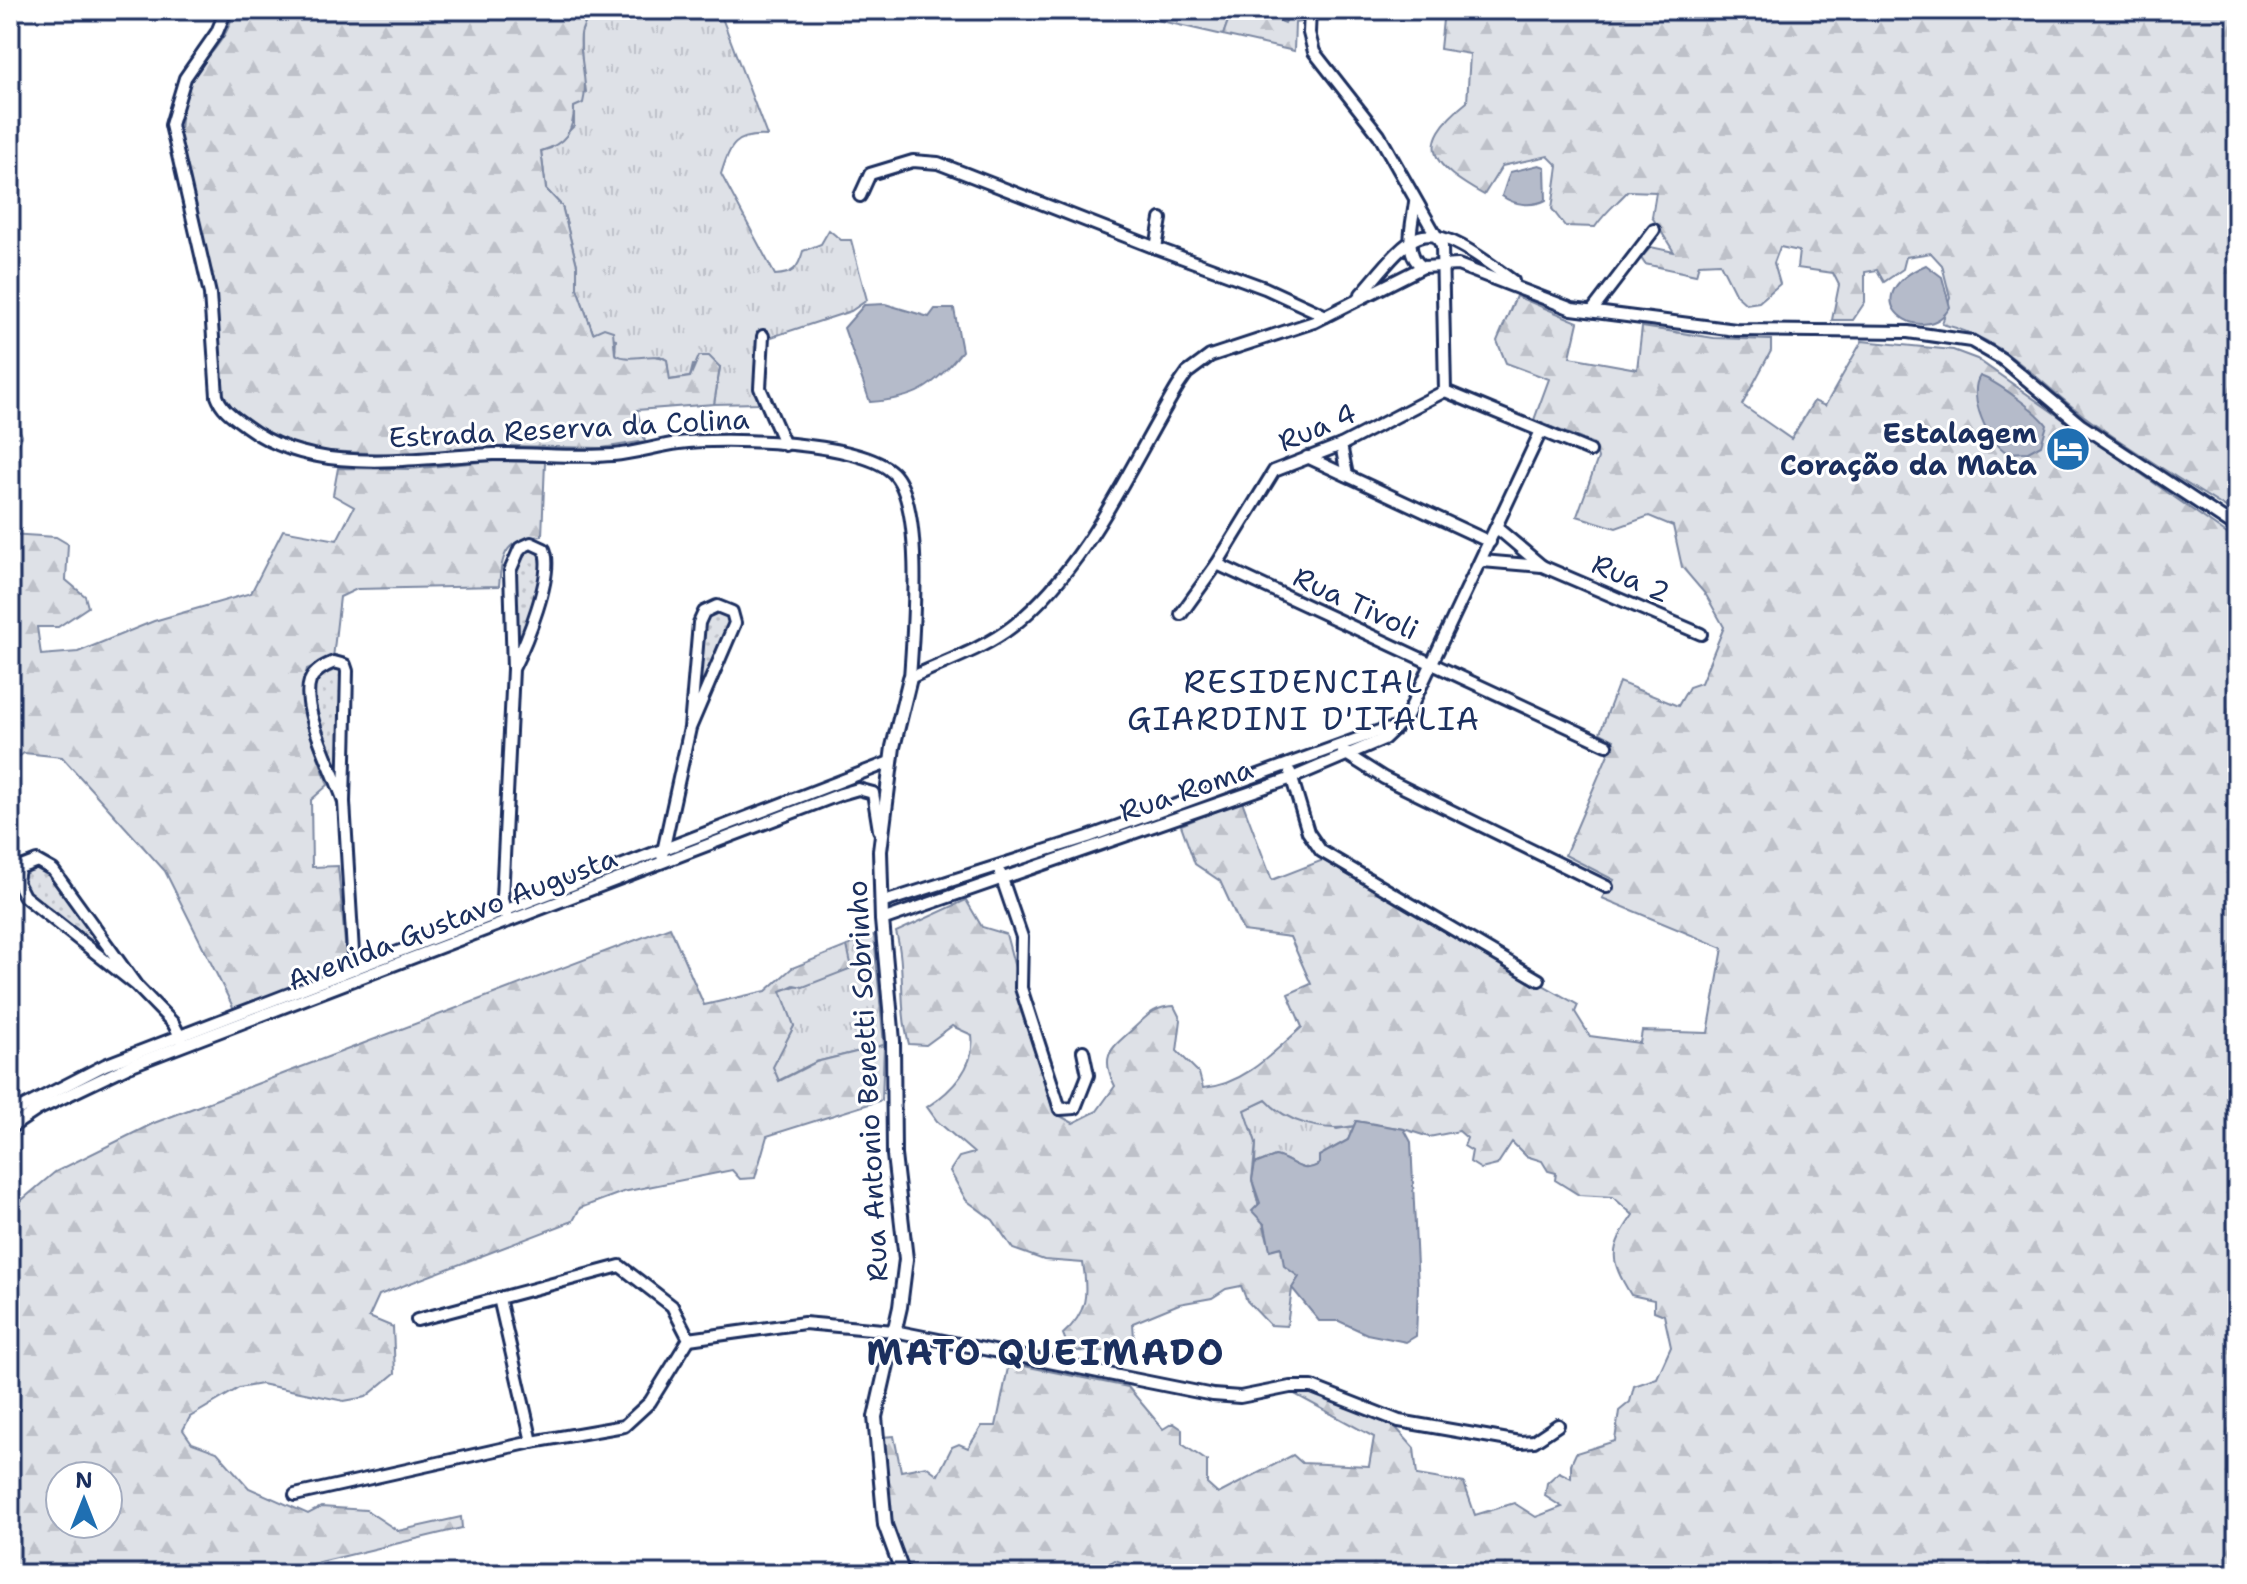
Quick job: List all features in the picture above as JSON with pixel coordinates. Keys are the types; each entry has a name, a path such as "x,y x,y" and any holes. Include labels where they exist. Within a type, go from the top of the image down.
{"main road":[{"name":"Rua Antonio Benetti Sobrinho","path":"903,1574 885,1525 875,1440 877,1395 894,1331 906,1259 894,1155 893,1041 882,920 880,840 890,762 910,678"}],"street":[{"name":"Estrada Reserva da Colina","path":"226,10 217,32 185,78 171,125 207,279 217,396 226,410 255,433 294,450 332,458 386,461 494,454 617,454 715,441 785,445 870,458 896,476 903,488 913,543 914,612 910,678"},
{"path":"1310,10 1309,33 1314,52 1379,135 1438,237 1444,263 1445,391 1590,451"},
{"path":"860,196 870,174 913,161 926,161 1265,288 1326,316"},
{"path":"1415,202 1410,242 1415,261 1423,267"},
{"path":"1156,248 1161,219"},
{"path":"1592,311 1654,230"},
{"path":"1357,299 1410,242 1424,236 1438,237 1471,252 1533,295"},
{"path":"910,678 993,639 1035,606 1087,542 1178,386 1197,364 1220,352 1326,316 1423,267 1444,263 1470,268 1561,306 1592,311 1736,330 1908,332 1971,341 2002,359 2081,425 2237,528"},
{"path":"763,336 760,388 785,445"},
{"name":"Rua 4","path":"1181,614 1217,564 1274,471 1341,445 1445,391"},
{"path":"1431,664 1541,431"},
{"path":"1341,445 1347,475"},
{"path":"1307,457 1490,542"},
{"name":"Rua 2","path":"1497,528 1542,566 1701,634"},
{"path":"509,922 502,899 513,669 510,571 515,553 525,543 531,543 544,549 547,565 530,632 513,669"},
{"name":"Rua 2","path":"1482,561 1542,566"},
{"name":"Rua Tivoli","path":"1217,564 1607,745"},
{"path":"662,859 690,728 699,623 704,612 717,606 732,612 735,623 690,728"},
{"path":"344,802 324,753 309,687 317,672 334,662 345,665 347,671 344,802 354,969"},
{"name":"Rua Roma","path":"882,920 1088,837 1289,766 1384,739 1406,718 1431,664"},
{"path":"1343,751 1607,887"},
{"name":"Rua Roma","path":"881,903 1092,848 1292,778 1343,751"},
{"name":"Avenida Gustavo Augusta","path":"10,1114 105,1065 509,922 890,762"},
{"path":"1289,766 1308,832 1321,851 1539,980"},
{"name":"Avenida Gustavo Augusta","path":"10,1128 37,1110 182,1040 354,969 505,911 858,789 873,793 880,840"},
{"path":"1088,837 1092,848"},
{"path":"136,985 24,896 17,882 19,868 37,861 53,870 136,985 182,1040"},
{"path":"1000,873 1022,937 1021,988 1060,1109 1075,1108 1087,1081 1083,1051"},
{"path":"417,1320 620,1266 672,1306 689,1339"},
{"path":"499,1298 532,1442"},
{"path":"689,1339 804,1323 894,1331 1213,1395 1240,1397 1290,1387 1312,1387 1399,1421 1455,1428 1501,1439 1534,1441 1558,1425"},
{"path":"295,1495 532,1442 624,1426 650,1402 689,1339"}],"green space":[{"path":"233,10 590,10 581,34 585,86 583,103 574,107 570,130 562,140 541,151 546,189 562,206 577,265 577,288 593,333 604,328 613,331 615,354 628,358 661,357 667,360 670,380 690,377 699,356 709,356 720,367 714,404 637,410 645,441 602,448 511,446 407,455 326,451 298,446 270,435 229,405 223,396 215,291 180,139 180,124 188,89 227,30"},
{"path":"590,10 719,10 767,136 748,137 735,143 721,174 775,275 794,269 803,251 821,244 829,230 841,240 851,240 867,300 851,311 759,341 754,370 759,403 714,404 720,367 693,365 690,377 669,380 667,360 660,356 625,360 615,355 616,339 593,333 577,288 577,265 562,206 546,189 541,151 551,148 574,126 574,107 586,92 581,34"},
{"path":"1113,10 1232,10 1223,35"},
{"path":"1232,10 1253,10 1285,23 1291,10 1302,10 1301,22 1295,23 1294,51 1223,35"},
{"path":"1253,10 1291,10 1285,23"},
{"path":"1444,10 2237,10 2237,515 2109,434 2005,352 1965,331 1942,324 1950,297 1942,265 1931,253 1906,257 1903,269 1884,282 1877,270 1865,272 1865,302 1853,320 1832,320 1839,285 1833,273 1797,268 1799,251 1780,247 1774,263 1780,284 1759,302 1746,304 1736,295 1720,263 1699,264 1696,275 1645,264 1641,258 1651,247 1674,252 1652,217 1656,192 1628,191 1595,227 1565,226 1552,209 1558,166 1548,156 1502,166 1484,195 1466,184 1442,164 1436,154 1435,143 1439,131 1467,102 1470,54 1440,49"},
{"path":"1516,296 1578,322 1570,357 1637,369 1642,327 1714,338 1771,340 1771,351 1742,405 1791,439 1814,401 1825,406 1862,341 1953,350 1977,359 2237,541 2237,1574 1158,1574 1115,1560 1092,1574 911,1574 892,1523 882,1437 894,1436 901,1471 926,1466 938,1475 952,1447 959,1444 968,1448 982,1426 996,1426 1009,1363 1128,1387 1163,1429 1173,1423 1182,1429 1182,1444 1207,1461 1207,1484 1218,1494 1293,1455 1302,1463 1369,1466 1374,1437 1289,1391 1302,1387 1391,1422 1414,1448 1417,1475 1464,1483 1475,1515 1514,1503 1536,1517 1562,1507 1545,1496 1547,1483 1559,1472 1571,1478 1571,1464 1576,1453 1615,1441 1619,1411 1630,1402 1634,1386 1657,1378 1671,1347 1664,1315 1654,1311 1654,1300 1631,1295 1619,1272 1616,1246 1633,1215 1613,1197 1579,1195 1555,1180 1556,1173 1548,1171 1542,1161 1526,1156 1512,1142 1497,1165 1481,1169 1470,1162 1472,1151 1464,1146 1467,1138 1459,1131 1429,1137 1404,1129 1356,1121 1354,1126 1330,1128 1295,1120 1266,1100 1245,1110 1256,1143 1252,1180 1270,1249 1281,1247 1299,1277 1292,1289 1287,1326 1270,1325 1247,1301 1241,1286 1226,1289 1212,1298 1179,1304 1133,1323 1134,1338 1111,1349 1086,1352 1069,1349 1063,1334 1082,1310 1086,1284 1083,1263 1044,1260 1013,1249 993,1220 966,1200 950,1171 959,1157 974,1153 937,1121 927,1107 960,1077 970,1057 972,1035 952,1026 926,1045 909,1044 904,1016 901,959 896,932 966,900 982,927 1006,934 1053,1112 1073,1123 1097,1111 1115,1086 1108,1066 1111,1052 1148,1015 1167,1007 1174,1006 1181,1020 1177,1051 1199,1073 1203,1088 1218,1086 1244,1074 1302,1027 1288,994 1311,984 1290,937 1243,931 1220,881 1195,864 1181,825 1242,801 1272,880 1323,860 1578,1005 1575,1012 1590,1036 1640,1043 1642,1031 1708,1033 1723,948 1602,898 1614,880 1565,855 1614,740 1600,733 1619,682 1678,706 1689,687 1701,683 1724,627 1706,595 1682,567 1673,526 1649,516 1616,528 1577,516 1598,458 1594,444 1534,420 1549,379 1506,363 1497,341"},
{"path":"10,402 22,436 10,469"},
{"path":"490,461 545,462 542,536 521,540 508,549 499,586 357,589 340,597 333,658 307,669 304,683 306,713 328,785 311,800 312,867 338,866 347,965 234,1009 165,871 62,757 24,753 10,763 10,534 56,537 68,544 66,580 85,596 88,607 58,627 37,627 41,655 78,652 154,621 251,593 283,530 337,540 354,507 333,495 338,468 410,469"},
{"path":"527,546 542,553 540,580 516,656 513,575 522,548"},
{"path":"715,611 732,619 696,710 700,635 706,615"},
{"path":"339,668 342,672 340,776 320,726 314,699 319,677"},
{"path":"39,866 49,873 118,966 28,894 22,874"},
{"path":"670,927 704,1005 766,991 792,968 847,946 852,968 803,987 794,985 781,991 794,1026 773,1067 779,1081 816,1062 884,1045 882,1100 767,1136 755,1178 740,1179 732,1170 623,1192 580,1208 573,1221 379,1295 369,1317 393,1327 395,1373 366,1397 344,1401 261,1384 239,1388 190,1417 183,1430 192,1443 217,1452 249,1488 308,1514 321,1507 366,1510 398,1531 461,1517 462,1528 270,1574 10,1574 10,1210 55,1172 154,1123"},
{"path":"874,935 884,1045 816,1062 778,1081 772,1066 794,1026 780,991 851,968 847,946"},
{"path":"1266,1100 1337,1129 1354,1126 1348,1140 1319,1156 1319,1164 1313,1167 1302,1168 1275,1156 1255,1164 1256,1143 1244,1110"}],"water":[{"path":"1539,165 1545,167 1546,200 1523,204 1502,196 1510,172"},
{"path":"1926,265 1942,277 1950,307 1939,319 1925,324 1911,322 1899,315 1892,305 1893,292 1903,278"},
{"path":"885,304 929,317 935,309 954,309 962,351 942,374 922,389 900,398 870,402 844,328 864,305"},
{"path":"1980,376 2006,390 2042,419 2047,425 2041,445 2028,452 2008,453 2000,448 1981,418 1976,394"},
{"path":"1356,1121 1404,1129 1411,1142 1418,1287 1416,1336 1406,1342 1367,1334 1339,1321 1319,1321 1292,1288 1299,1277 1284,1266 1281,1247 1270,1250 1265,1225 1252,1211 1260,1203 1252,1180 1255,1164 1275,1156 1302,1168 1313,1167 1319,1164 1319,1156 1348,1140"}],"place":[{"name":"Estalagem Coração da Mata","path":"2068,449"}],"district":[{"name":"RESIDENCIAL GIARDINI D'ITALIA","path":"1304,700"},
{"name":"MATO QUEIMADO","path":"1046,1352"}]}
